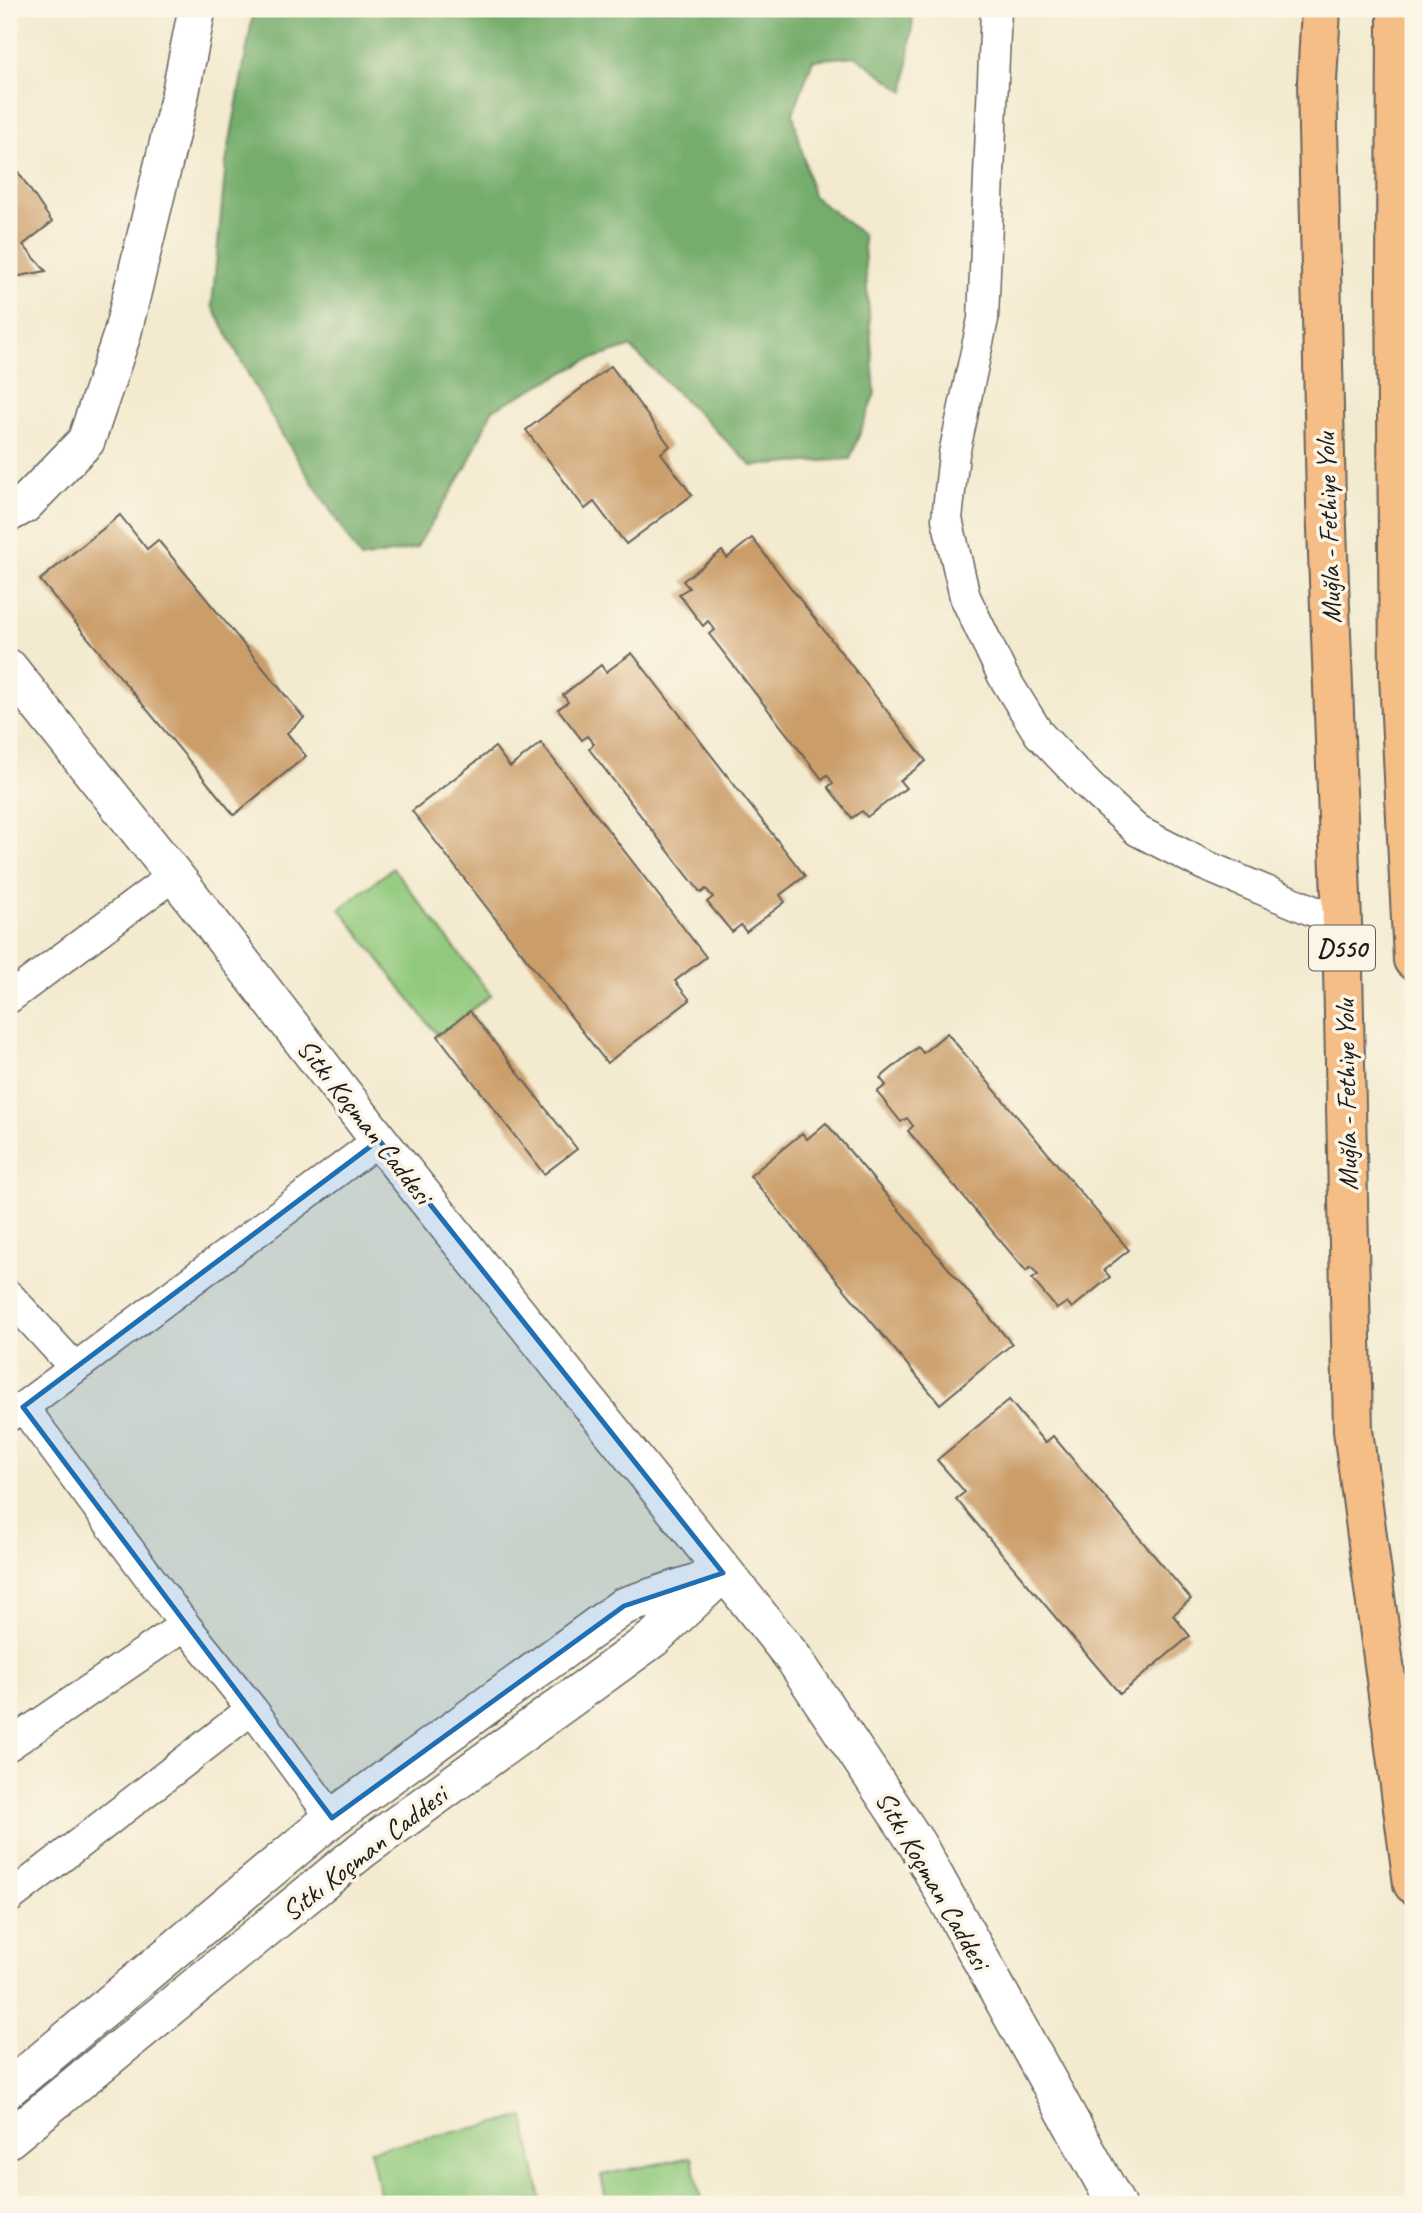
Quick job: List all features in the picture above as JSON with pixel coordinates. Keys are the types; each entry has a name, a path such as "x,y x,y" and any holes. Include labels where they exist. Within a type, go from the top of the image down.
{"highway":[{"name":"Muğla - Fethiye Yolu","path":"1321,9 1317,81 1326,502 1342,923 1353,1430 1413,1884"},
{"name":"D550","path":"1397,9 1399,675 1413,960"}],"street":[{"path":"9,513 24,505 86,441 122,335 180,95 197,9"},
{"path":"996,9 983,319 954,454 947,519 965,597 1003,676 1039,734 1088,785 1138,831 1204,865 1342,923"},
{"name":"Sıtkı Koçman Caddesi","path":"9,668 174,875 379,1140 794,1659 918,1844 1116,2204"},
{"path":"9,998 174,875"},
{"path":"332,1818 252,1709 16,1411 379,1140"},
{"path":"9,1296 75,1368"},
{"name":"Sıtkı Koçman Caddesi","path":"9,2088 332,1818 625,1606 723,1573"},
{"name":"Sıtkı Koçman Caddesi","path":"9,2139 362,1850 654,1638 723,1573"},
{"path":"9,1745 185,1625"},
{"path":"9,1898 252,1709"}],"highlighted area":[{"path":"379,1140 723,1573 624,1606 332,1818 23,1407"}],"green space":[{"path":"254,9 914,9 905,92 856,56 813,60 793,114 813,196 863,235 875,393 850,459 752,466 630,347 586,361 492,410 466,468 416,548 361,559 281,433 212,305 226,163"},
{"path":"393,868 491,995 438,1036 340,909"},
{"path":"524,2117 541,2199 516,2204 382,2204 370,2150"},
{"path":"692,2157 702,2204 607,2204 601,2175"}],"building":[{"path":"16,169 52,222 23,245 46,271 9,278 9,176"},
{"path":"611,366 670,446 661,453 692,495 626,544 594,502 585,509 526,430"},
{"path":"120,515 147,549 158,540 304,718 287,733 306,756 234,815 40,580"},
{"path":"752,538 926,761 900,781 906,788 867,817 862,811 852,818 828,787 833,783 827,775 822,779 709,634 715,630 708,621 703,626 679,594 689,588 683,581 722,551 727,558"},
{"path":"632,653 805,876 780,895 785,902 746,932 741,925 732,932 707,902 713,897 706,889 701,893 589,749 594,744 587,736 582,740 558,709 568,702 563,695 601,665 606,672"},
{"path":"541,743 706,957 675,981 690,1000 607,1063 412,811 495,747 510,767"},
{"path":"470,1011 577,1149 544,1174 438,1036"},
{"path":"947,1033 1129,1250 1104,1270 1110,1277 1072,1308 1067,1302 1057,1309 1032,1279 1038,1275 1031,1267 1026,1271 908,1131 913,1126 907,1118 901,1122 877,1092 886,1085 880,1078 918,1047 923,1053"},
{"path":"826,1123 1012,1344 940,1404 750,1176 802,1133 807,1139"},
{"path":"1009,1400 1045,1443 1053,1436 1191,1599 1173,1615 1190,1636 1120,1694 956,1499 965,1492 937,1460"}]}
